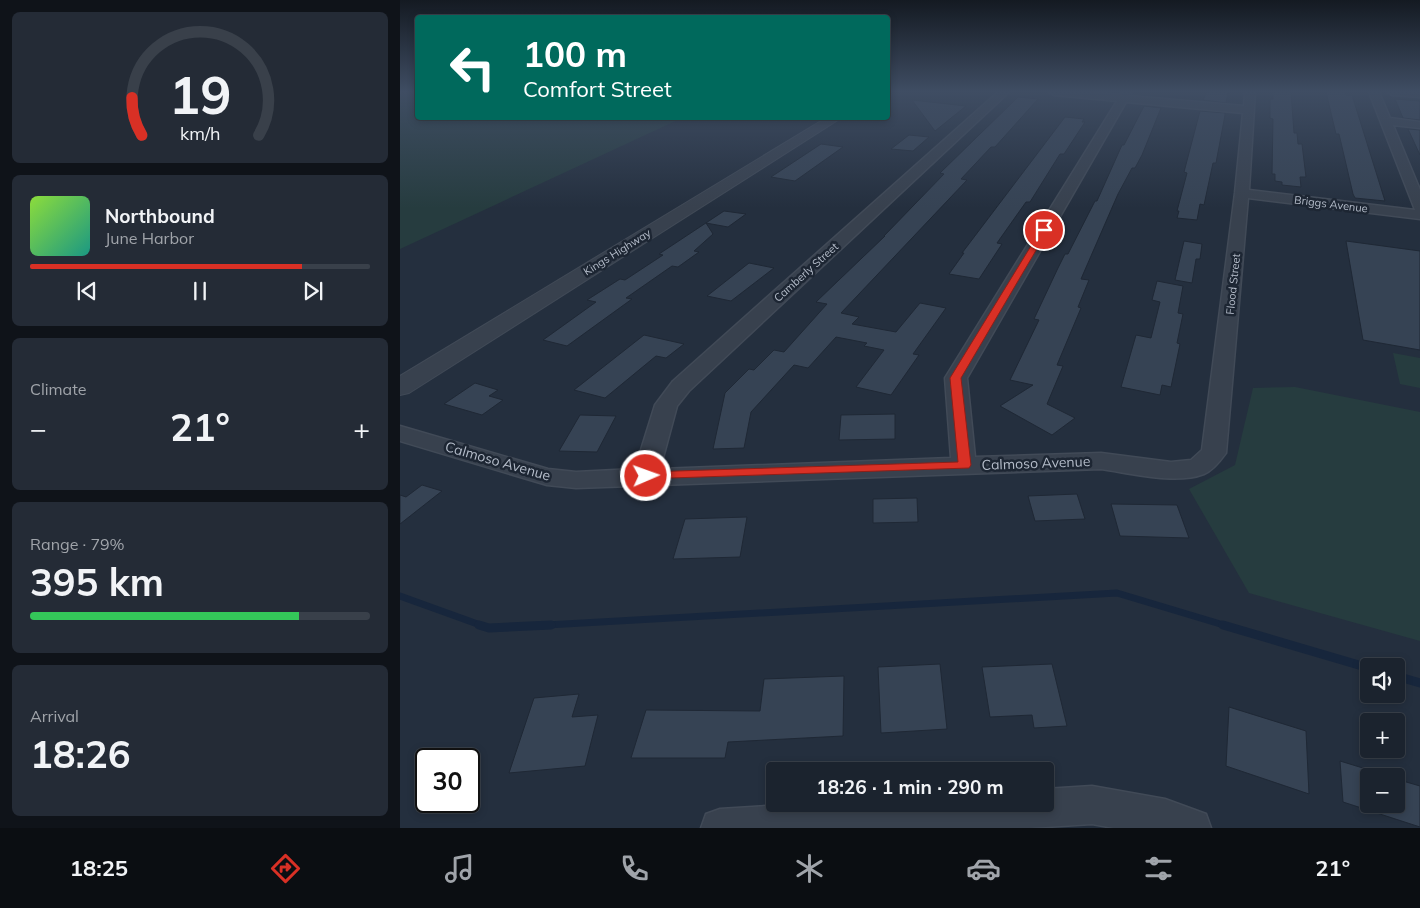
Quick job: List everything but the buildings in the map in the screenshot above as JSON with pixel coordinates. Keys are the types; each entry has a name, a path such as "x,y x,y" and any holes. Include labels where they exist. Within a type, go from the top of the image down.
{"street":[{"name":"Kings Highway","path":"400,387 814,131"},
{"name":"Camberly Street","path":"646,476 666,405 681,386 962,131"},
{"path":"964,465 956,378 1104,131"},
{"name":"Flood Street","path":"1198,468 1214,453 1247,131"},
{"path":"1390,131 1420,207"},
{"path":"1403,161 1420,163"},
{"name":"Briggs Avenue","path":"1242,193 1420,215"},
{"name":"Calmoso Avenue","path":"400,432 547,477 576,480 1101,461 1172,470 1198,468"},
{"path":"720,828 1092,805 1165,818 1192,828"}],"green space":[{"path":"400,131 655,131 400,249"},
{"path":"1393,353 1420,358 1420,388 1400,384"},
{"path":"1295,387 1420,412 1420,641 1249,593 1189,489 1235,465 1253,388"}],"waterway":[{"path":"529,626 1117,593 1227,626"},
{"path":"400,596 483,626"},
{"path":"479,625 489,628 551,625"},
{"path":"1223,625 1360,665"},
{"path":"1405,679 1420,683"}],"route":[{"path":"646,476 964,465 956,378 1044,230"}]}
